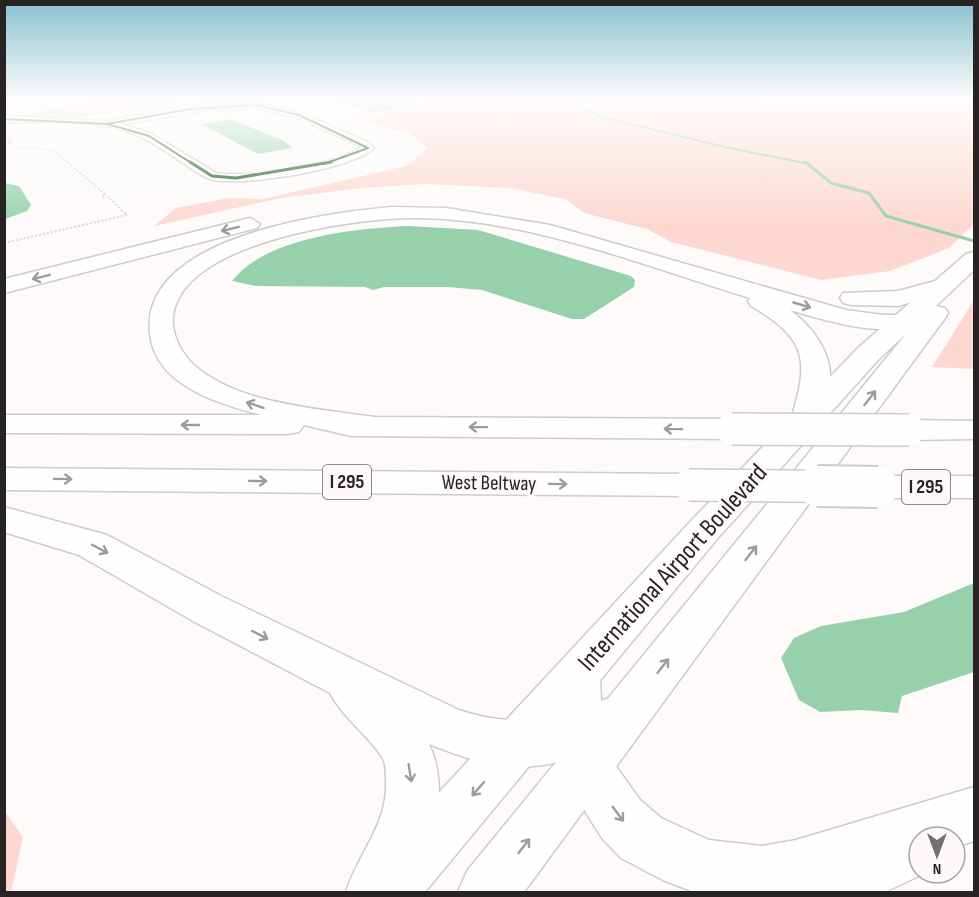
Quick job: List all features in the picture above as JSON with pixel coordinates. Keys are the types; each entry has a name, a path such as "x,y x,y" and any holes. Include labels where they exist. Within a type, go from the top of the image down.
{"main road":[{"path":"4,286 303,212 344,205 423,201 530,212 833,296 890,314 915,330"},
{"path":"374,426 268,409 193,379 178,367 159,335 163,303 194,270 245,242 306,223 353,216 411,212 462,214 522,225 624,252 726,284 842,316 915,330"},
{"name":"International Airport Boulevard","path":"488,892 581,751 627,712 915,330 943,286 975,260"},
{"name":"International Airport Boulevard","path":"387,892 704,530 807,419 868,354 915,330 975,264"},
{"path":"726,284 766,304 793,325 809,346 817,367 807,419"},
{"path":"833,296 888,301 915,297 943,286"},
{"path":"4,424 975,430"},
{"name":"West Beltway","path":"4,479 975,487"},
{"path":"4,519 93,545 208,609 444,727 481,741 581,751"},
{"path":"577,675 581,751 621,819 641,838 683,860 709,869 736,874 762,875 796,869 975,814"},
{"path":"341,676 407,751 414,795 400,849 375,892"},
{"path":"822,892 907,852"}],"street":[{"path":"155,142 212,176 231,178 254,177 349,158 368,148 358,142"}],"path":[{"path":"4,243 127,215 108,197 104,198 102,196 106,195 52,150 8,144"}],"shaded area":[{"path":"235,142 285,142 293,148 258,154"},
{"path":"420,142 974,142 974,224 949,248 890,271 821,280 671,242 647,229 584,213 565,199 510,188 426,184 361,188 281,198 154,226 176,208 229,198 263,199 406,166 428,148"},
{"path":"5,183 19,186 31,205 27,211 5,219"},
{"path":"409,226 478,230 631,276 635,280 634,287 584,319 572,319 482,290 448,287 384,287 373,290 365,287 256,286 232,281 247,266 266,254 289,245 364,229"},
{"path":"974,300 974,369 932,367"},
{"path":"974,583 974,672 902,696 898,713 861,710 820,712 799,700 781,658 794,638 821,626 904,612"},
{"path":"4,810 23,837 11,892 5,892"}],"waterway":[{"path":"704,142 807,163"},
{"path":"807,163 831,183 869,193 886,216 974,241"}],"cycle path":[{"path":"158,142 212,176 228,178 255,177 348,158 368,148 359,142"}]}
